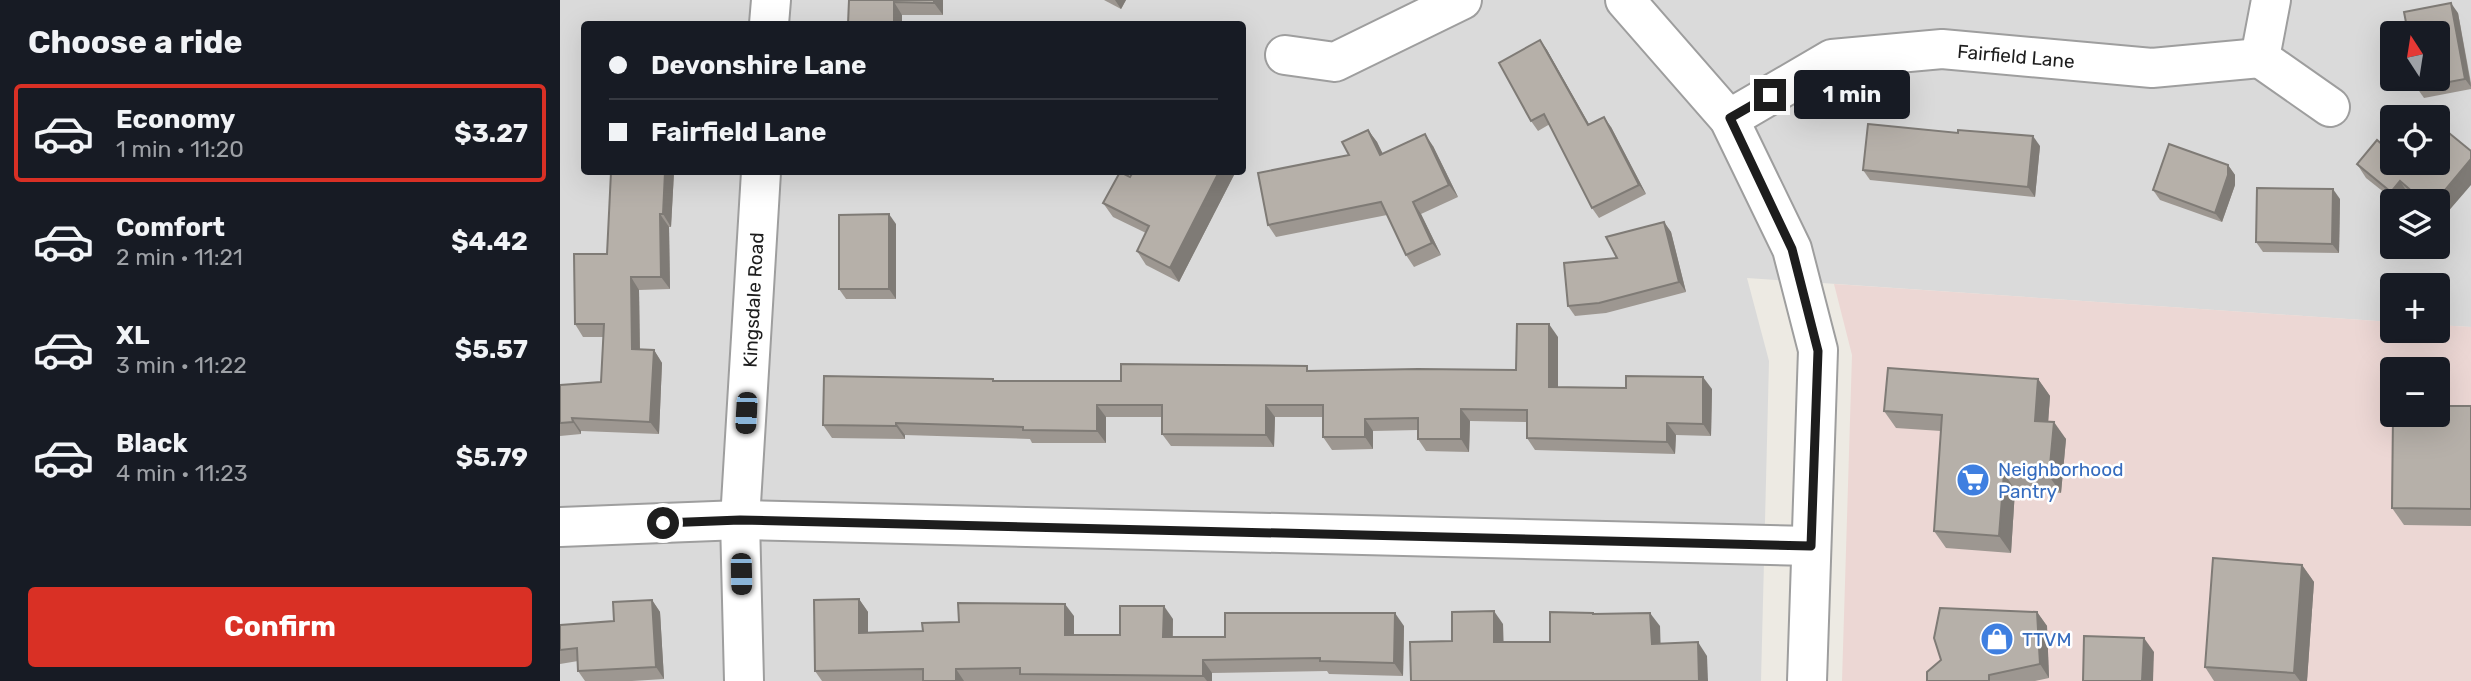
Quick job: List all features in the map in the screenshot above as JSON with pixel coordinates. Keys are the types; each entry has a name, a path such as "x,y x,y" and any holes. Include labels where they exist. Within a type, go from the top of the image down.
{"street":[{"path":"769,21 771,0"},
{"path":"1285,55 1335,62 1462,0"},
{"path":"1625,0 1730,118 1792,249 1818,351 1807,681"},
{"path":"2271,0 2260,58 2330,107"},
{"name":"Fairfield Lane","path":"1730,118 1832,59 1942,49 2152,68 2260,58"},
{"name":"Kingsdale Road","path":"744,681 740,520 761,175"},
{"path":"560,527 740,520 1811,546"}],"shaded area":[{"path":"560,0 2471,0 2471,327 2450,326 2450,273 2380,273 2380,321 1747,278 1769,361 1761,681 560,681"},
{"path":"1834,284 2380,321 2380,343 2450,343 2450,326 2471,327 2471,681 1842,681 1852,355"}],"building":[{"path":"849,0 934,0 934,3 894,2 894,21 848,21"},
{"path":"2451,3 2465,79 2450,82 2450,21 2406,21 2404,12"},
{"path":"1540,40 1588,125 1604,117 1639,185 1592,208 1544,114 1531,121 1499,63"},
{"path":"1868,124 1958,133 1958,130 2033,136 2028,187 1863,170"},
{"path":"1368,130 1380,155 1425,134 1449,185 1413,202 1432,243 1406,255 1381,202 1268,225 1258,173 1349,155 1342,142"},
{"path":"2450,134 2471,151 2471,159 2446,189 2409,189 2400,181 2393,189 2387,189 2357,164 2377,140 2380,143 2380,175 2450,175"},
{"path":"2169,144 2228,165 2228,175 2215,213 2153,190"},
{"path":"611,175 665,175 663,214 660,214 661,277 631,277 632,349 654,350 650,422 572,418 573,422 560,423 560,385 601,382 604,324 575,324 574,254 607,254"},
{"path":"1118,175 1217,175 1170,268 1137,251 1149,226 1103,203"},
{"path":"2257,188 2333,189 2332,244 2256,242"},
{"path":"889,214 889,289 839,289 839,215"},
{"path":"1664,222 1679,282 1599,303 1568,306 1564,263 1617,258 1606,237"},
{"path":"1517,324 1549,324 1549,387 1626,388 1626,376 1703,377 1703,424 1667,423 1667,442 1527,438 1527,410 1461,409 1461,439 1418,439 1418,418 1365,419 1365,437 1323,437 1323,405 1266,405 1266,435 1162,434 1162,405 1097,405 1097,431 896,423 896,426 823,425 824,376 993,381 1121,381 1121,364 1307,366 1307,371 1516,370"},
{"path":"1888,368 2038,379 2035,421 2054,422 2049,476 2004,473 1999,536 1934,531 1942,415 1884,411"},
{"path":"2450,406 2471,406 2471,509 2392,508 2393,427 2450,427"},
{"path":"2213,558 2302,565 2294,673 2205,667"},
{"path":"859,599 859,633 923,631 922,623 959,622 958,603 1065,604 1065,635 1120,635 1120,606 1164,606 1163,637 1225,637 1225,613 1395,613 1394,663 1320,661 1320,658 1203,660 1203,676 1020,674 1020,668 956,669 956,681 923,681 923,669 815,671 814,600"},
{"path":"652,600 656,667 578,671 577,648 560,650 560,625 614,621 613,602"},
{"name":"TTVM","path":"1940,608 2037,612 2040,664 1989,675 1989,681 1927,681 1927,672 1941,660 1934,638"},
{"path":"1494,611 1494,642 1550,642 1550,612 1650,613 1652,644 1698,642 1699,681 1411,681 1410,642 1452,641 1452,612"},
{"path":"2084,636 2144,638 2142,681 2083,681"}],"place":[{"name":"Neighborhood Pantry","path":"1973,480"},
{"name":"TTVM","path":"1997,639"}],"route":[{"path":"663,523 740,520 1811,546 1818,351 1792,249 1730,118 1770,95"}]}
